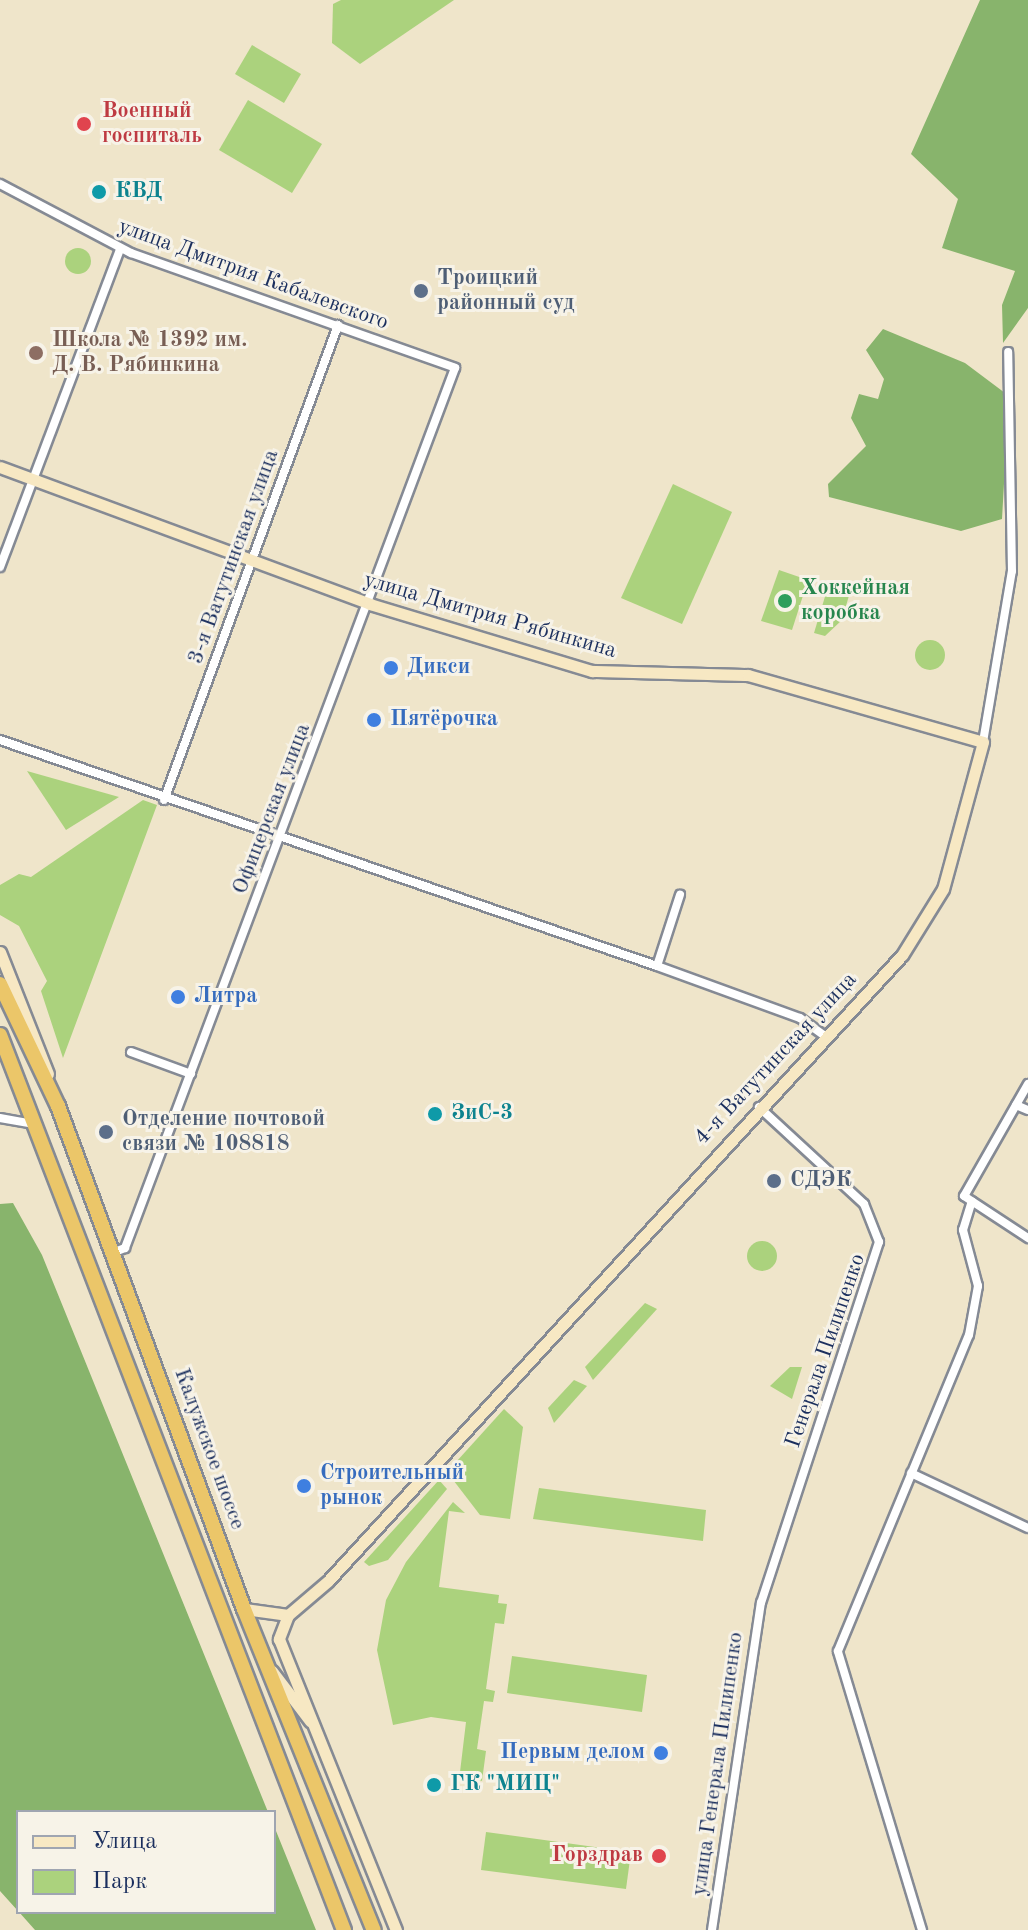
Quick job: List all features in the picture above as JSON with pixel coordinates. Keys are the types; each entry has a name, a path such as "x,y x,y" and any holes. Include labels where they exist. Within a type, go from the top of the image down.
{"highway":[{"name":"Калужское шоссе","path":"0,984 51,1088 244,1609 374,1930"},
{"name":"Калужское шоссе","path":"0,1035 41,1127 344,1930"}],"street":[{"name":"улица Дмитрия Кабалевского","path":"0,184 120,249 455,368"},
{"path":"0,567 120,249"},
{"name":"3-я Ватутинская улица","path":"164,800 338,325"},
{"name":"4-я Ватутинская улица","path":"288,1615 353,1555 757,1105 902,955 935,908 983,742 1012,571 1008,352"},
{"name":"Офицерская улица","path":"112,1254 125,1248 370,604 455,368"},
{"name":"улица Дмитрия Рябинкина","path":"0,467 370,604 592,671 748,675 983,742"},
{"path":"0,740 279,842 657,966 800,1018 823,1035"},
{"path":"657,966 680,895"},
{"path":"1,954 39,1039 51,1088"},
{"path":"131,1052 191,1074"},
{"path":"1028,1084 964,1196 1028,1238"},
{"name":"Генерала Пилипенко","path":"757,1105 864,1204 879,1242 761,1603"},
{"path":"1016,1105 1028,1110"},
{"path":"0,1118 41,1127"},
{"path":"922,1930 838,1651 969,1335 978,1286 963,1230 972,1201"},
{"path":"911,1473 1028,1528"},
{"name":"улица Генерала Пилипенко","path":"712,1930 761,1603"},
{"path":"244,1609 288,1615 279,1639 396,1930"},
{"path":"267,1664 326,1750"}],"green space":[{"path":"341,0 454,0 360,64 332,43 333,4"},
{"path":"980,0 1028,0 1028,308 1003,343 1002,305 1015,271 942,248 958,199 911,154"},
{"path":"252,45 301,74 284,103 235,74"},
{"path":"248,100 322,144 292,193 219,150"},
{"path":"78,248 87,252 91,261 87,270 78,274 69,270 65,261 69,252"},
{"path":"883,329 965,363 1009,396 1002,519 961,531 829,497 828,484 866,446 851,418 859,394 878,399 884,379 866,350"},
{"path":"673,484 732,512 682,624 621,598"},
{"name":"Хоккейная коробка","path":"779,570 808,580 792,630 761,621"},
{"path":"830,580 852,585 842,620 825,636 814,633"},
{"path":"930,640 941,644 945,655 941,666 930,670 919,666 915,655 919,644"},
{"path":"27,771 119,797 66,830"},
{"path":"143,800 157,805 63,1058 41,991 47,981 19,926 0,915 0,885 19,874 31,877"},
{"path":"13,1203 42,1255 267,1810 16,1810 16,1909 0,1891 0,1204"},
{"path":"762,1241 768,1242 776,1250 776,1262 768,1270 762,1271 756,1270 748,1262 747,1256 748,1250 756,1242"},
{"path":"645,1303 657,1309 593,1380 585,1367"},
{"path":"790,1367 802,1367 792,1399 770,1386"},
{"path":"574,1380 587,1386 554,1423 548,1408"},
{"path":"504,1409 523,1427 510,1519 480,1515 447,1472"},
{"path":"439,1480 447,1489 388,1560 369,1566 364,1562"},
{"path":"539,1488 706,1510 703,1541 533,1519"},
{"path":"453,1502 465,1513 449,1511 439,1587 499,1595 498,1603 507,1604 504,1624 495,1623 486,1689 495,1691 493,1702 484,1701 477,1749 486,1751 482,1781 460,1772 466,1722 431,1717 393,1725 377,1650 386,1600 406,1562"},
{"path":"512,1656 647,1675 642,1712 507,1693"},
{"path":"276,1831 316,1930 35,1930 21,1914 276,1914"},
{"path":"486,1832 631,1852 626,1889 481,1870"}],"place":[{"name":"Военный госпиталь","path":"84,124"},
{"name":"КВД","path":"99,192"},
{"name":"Троицкий районный суд","path":"421,291"},
{"name":"Школа № 1392 им. Д. В. Рябинкина","path":"36,353"},
{"name":"Хоккейная коробка","path":"785,601"},
{"name":"Дикси","path":"391,668"},
{"name":"Пятёрочка","path":"374,720"},
{"name":"Литра","path":"178,997"},
{"name":"ЗиС-3","path":"435,1114"},
{"name":"Отделение почтовой связи № 108818","path":"106,1132"},
{"name":"СДЭК","path":"774,1181"},
{"name":"Строительный рынок","path":"304,1486"},
{"name":"Первым делом","path":"661,1753"},
{"name":"ГК \"МИЦ\"","path":"434,1785"},
{"name":"Горздрав","path":"659,1856"}]}
